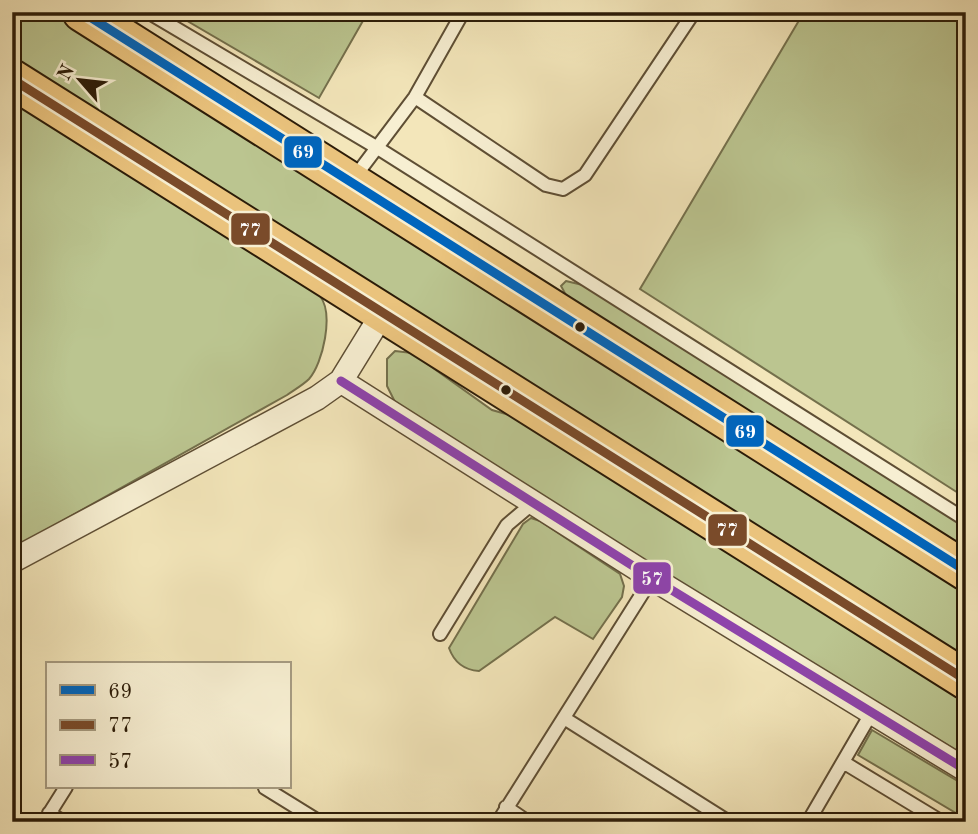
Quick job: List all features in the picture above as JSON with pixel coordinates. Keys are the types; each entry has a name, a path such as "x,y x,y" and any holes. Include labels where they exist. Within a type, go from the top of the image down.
{"highway":[{"path":"82,12 119,28 351,182 966,571"},
{"path":"12,79 966,680"}],"street":[{"path":"12,561 317,398 341,381 384,311"},
{"path":"341,381 652,578 966,770"}],"lane":[{"path":"148,12 376,147 966,520"},
{"path":"351,182 415,97 463,12"},
{"path":"415,97 546,185 563,189 585,175 694,12"},
{"path":"440,634 507,525 533,503"},
{"path":"498,822 652,578"},
{"path":"808,822 873,712"},
{"path":"564,718 729,822"},
{"path":"843,762 942,822"},
{"path":"64,822 46,817 65,788"},
{"path":"265,788 320,822"},
{"path":"506,807 528,822"}],"green space":[{"path":"12,12 58,12 966,580 966,664 12,65"},
{"path":"172,12 368,12 319,98"},
{"path":"804,12 966,12 966,498 640,289"},
{"path":"12,94 305,281 324,304 326,326 319,362 314,372 287,395 12,549"},
{"path":"566,281 595,288 965,526 966,556 573,308 561,286"},
{"path":"395,351 412,353 492,410 545,425 966,694 966,756 665,576 396,404 387,386 387,359"},
{"path":"531,518 540,521 620,574 624,586 622,597 593,639 555,617 479,671 464,667 449,648 523,524"},
{"path":"872,730 966,786 966,819 858,755"}],"transit line":[{"name":"69","path":"82,12 966,571"},
{"name":"77","path":"12,79 966,680"},
{"name":"57","path":"341,381 652,578 966,770"}]}
